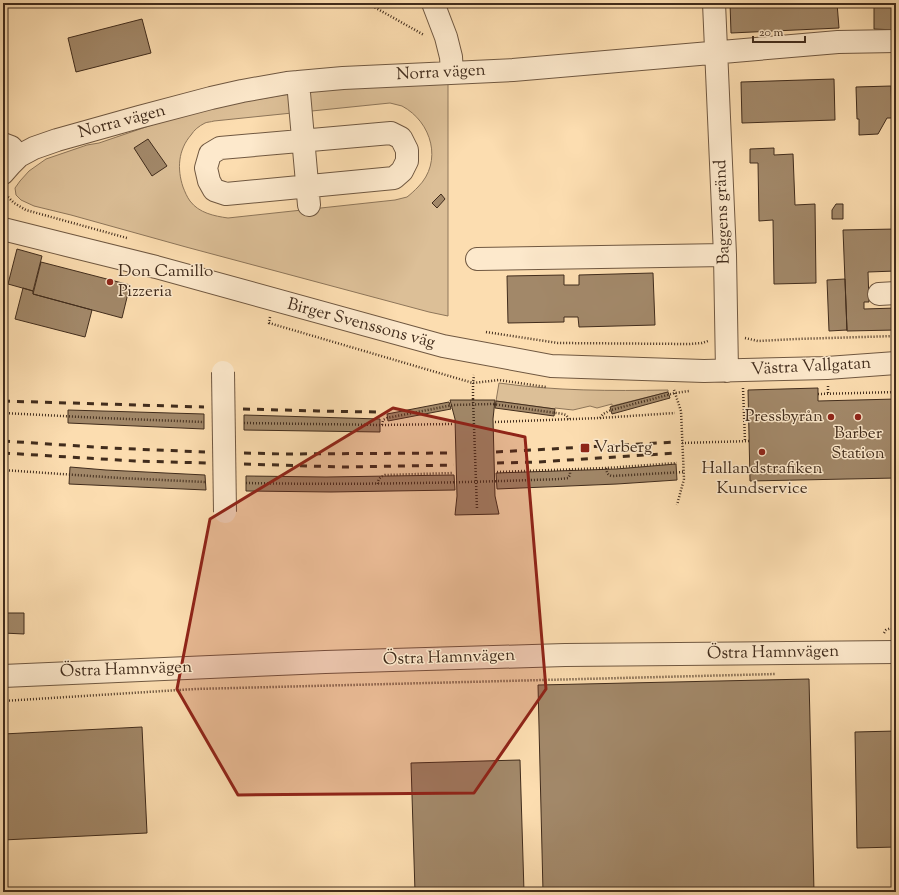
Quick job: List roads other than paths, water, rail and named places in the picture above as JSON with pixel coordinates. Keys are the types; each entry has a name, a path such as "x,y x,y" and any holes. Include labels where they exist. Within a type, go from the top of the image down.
{"street":[{"path":"433,3 446,37 451,57 452,73"},
{"name":"Baggens gränd","path":"714,3 725,255 727,371"},
{"name":"Norra vägen","path":"3,173 10,165 11,150 34,148 139,117 242,91 287,83 343,78 512,70 838,42 896,41"},
{"path":"298,82 308,196"},
{"path":"391,133 401,138 407,150 407,161 402,171 394,178 308,196 226,194 214,190 209,181 206,168 210,154 220,148 304,140 391,133"},
{"name":"Birger Svenssons väg","path":"3,228 67,246 156,267 443,346 551,366 704,372 727,371"},
{"path":"477,260 725,255"},
{"name":"Västra Vallgatan","path":"727,371 827,368 896,363"},
{"path":"223,372 225,512"},
{"name":"Östra Hamnvägen","path":"3,676 325,662 558,655 887,652"}],"railway":[{"path":"3,401 204,407"},
{"path":"243,409 377,412"},
{"path":"3,441 205,452"},
{"path":"496,452 676,442"},
{"path":"3,453 135,461 206,463"},
{"path":"244,453 453,453"},
{"path":"497,463 538,462 676,453"},
{"path":"244,464 342,467 454,465"}],"place":[{"name":"Don Camillo Pizzeria","path":"110,282"},
{"name":"Pressbyrån","path":"831,417"},
{"name":"Barber Station","path":"858,417"},
{"name":"Varberg","path":"585,448"},
{"name":"Hallandstrafiken Kundservice","path":"762,452"}]}
